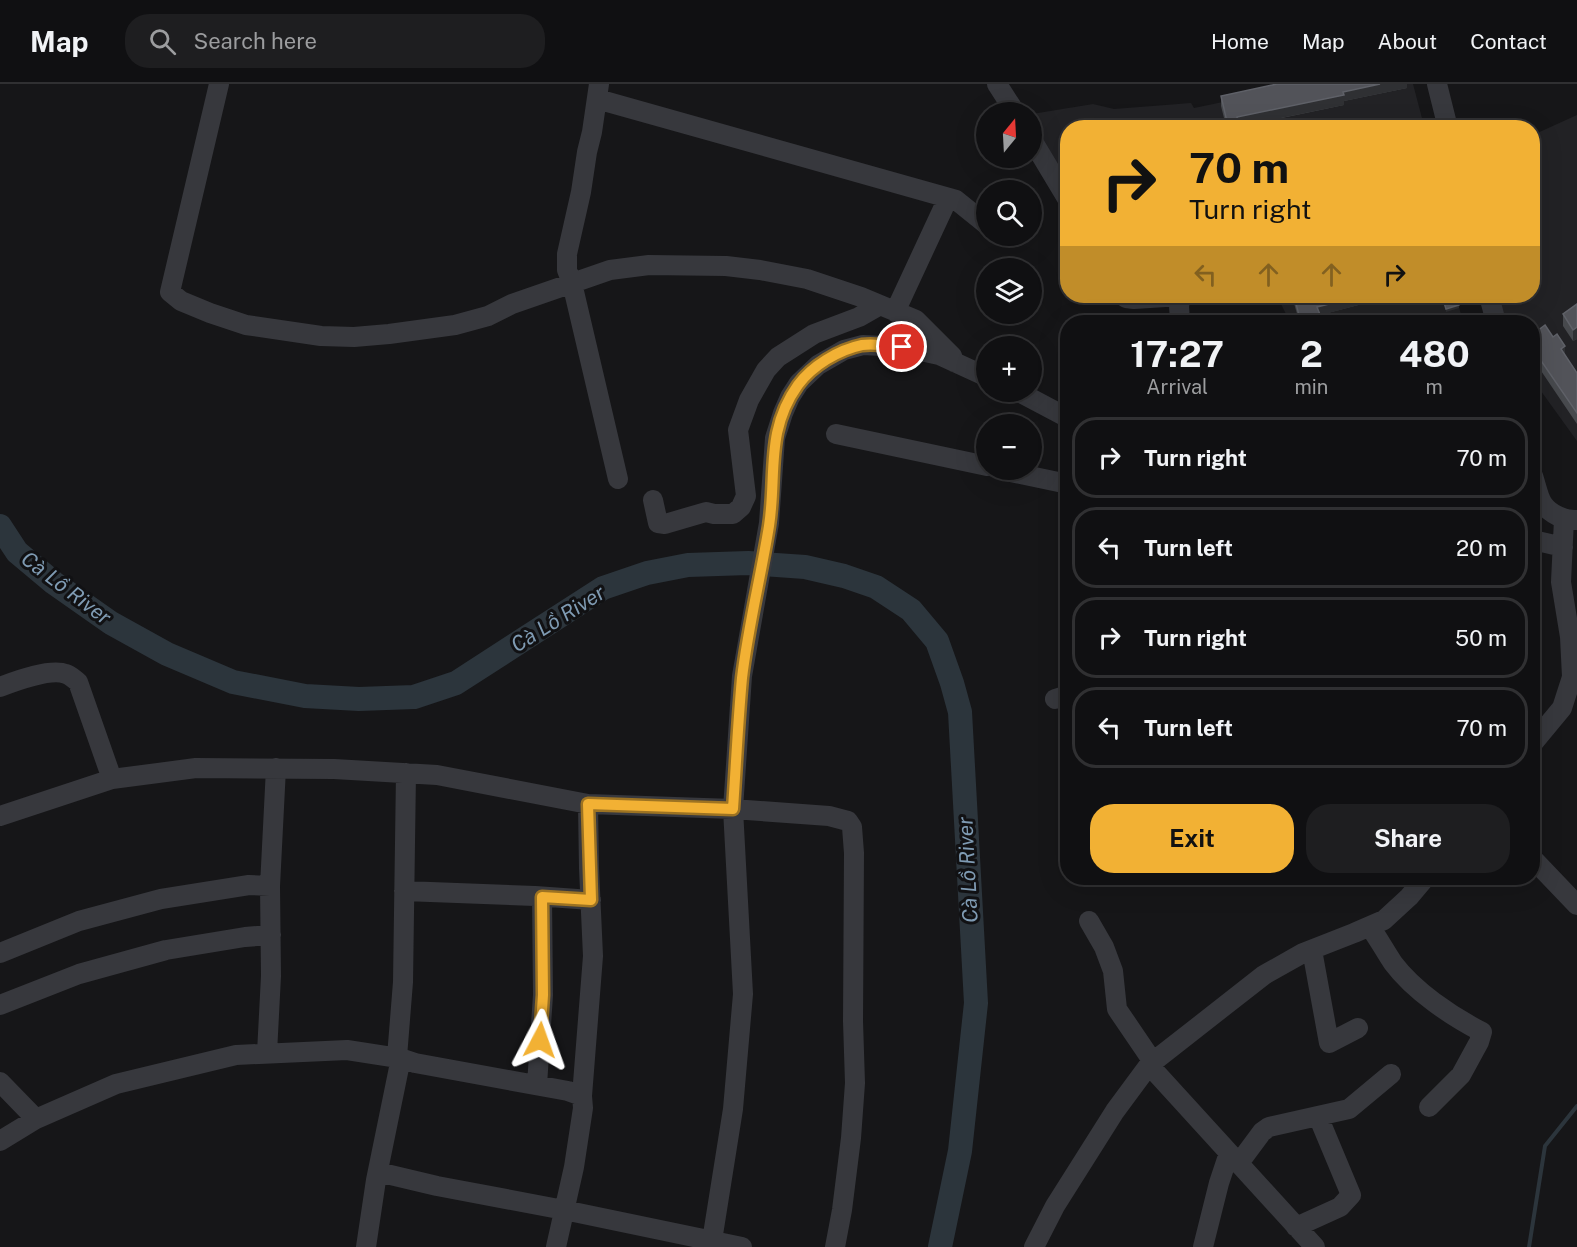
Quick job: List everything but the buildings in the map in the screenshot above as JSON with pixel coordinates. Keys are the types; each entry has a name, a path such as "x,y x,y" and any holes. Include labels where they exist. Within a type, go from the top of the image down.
{"street":[{"path":"219,84 170,292 181,301 210,313 246,325 321,336 354,337 389,334 455,325 488,316 512,304 610,270 673,264 726,266 807,279 888,308 916,320 951,356 954,362"},
{"path":"997,84 1009,102"},
{"path":"1437,84 1446,120"},
{"path":"618,479 567,270 567,254 581,192 598,92 956,200 976,216"},
{"path":"1042,157 1060,187"},
{"path":"653,500 658,523 665,524 706,512 733,514 741,507 746,496 738,430 749,400 766,370 778,357 814,334 888,308 948,198"},
{"path":"378,1172 724,1245 743,994 733,809 742,676 769,523 775,438 783,413 799,383 818,365 844,350 863,345 902,347 939,355 976,372"},
{"path":"1037,402 1060,414"},
{"path":"836,434 976,464"},
{"path":"1042,479 1060,482"},
{"path":"1540,497 1542,503 1553,513 1570,519 1563,547 1561,582 1572,616 1570,637 1572,677 1562,708 1540,735"},
{"path":"1540,542 1563,547"},
{"path":"0,687 21,679 51,673 66,673 78,682 112,779"},
{"path":"0,816 112,779 196,768 276,768 437,775 588,804 733,809 829,816 848,821 852,826 854,864 852,1021 855,1083 851,1138 835,1247"},
{"path":"267,1053 271,976 270,886 276,768"},
{"path":"366,1247 399,1057 406,773"},
{"path":"556,1247 574,1167 583,1108 582,1096 594,956 588,804"},
{"path":"1540,866 1577,905"},
{"path":"0,953 79,921 161,899 249,885 270,886"},
{"path":"1034,1247 1061,1197 1115,1111 1151,1064 1264,975 1312,950 1384,920 1410,897 1419,885"},
{"path":"404,891 591,900"},
{"path":"537,1086 543,995 542,897"},
{"path":"1089,921 1104,947 1113,971 1117,1009 1151,1064 1315,1247"},
{"path":"1370,927 1394,964 1415,987 1461,1021 1482,1032 1461,1075 1429,1107"},
{"path":"0,1005 79,974 166,950 270,935"},
{"path":"1312,950 1329,1043 1358,1028"},
{"path":"0,1140 36,1119 116,1084 236,1055 347,1050 399,1057 415,1063 568,1091 582,1096"},
{"path":"1203,1247 1219,1183 1234,1158 1262,1132 1269,1127 1349,1109 1391,1074"},
{"path":"0,1082 36,1119"},
{"path":"1296,1227 1340,1207 1351,1195 1318,1116"}],"shaded area":[{"path":"1278,84 1413,84 1422,120 1060,120 1060,174 1042,144 1042,112 1093,104 1114,109 1191,103 1194,108 1271,92"},
{"path":"1577,115 1577,441 1540,390 1540,315 1502,315 1499,303 1540,303 1540,132"},
{"path":"1458,303 1461,315 1286,315 1281,304"}],"waterway":[{"name":"Cà Lồ River","path":"0,526 17,552 54,583 111,623 167,654 233,682 305,696 359,699 414,697 456,683 603,588 647,573 688,565 748,563 805,567 844,576 876,587 911,610 937,641 960,712 976,1003 960,1151 940,1247"},
{"path":"1529,1247 1545,1146 1577,1106"}],"route":[{"path":"540,1040 543,995 542,897 591,900 588,804 733,809 742,676 769,523 775,438 790,397 799,383 818,365 844,350 863,345 902,347"}]}
